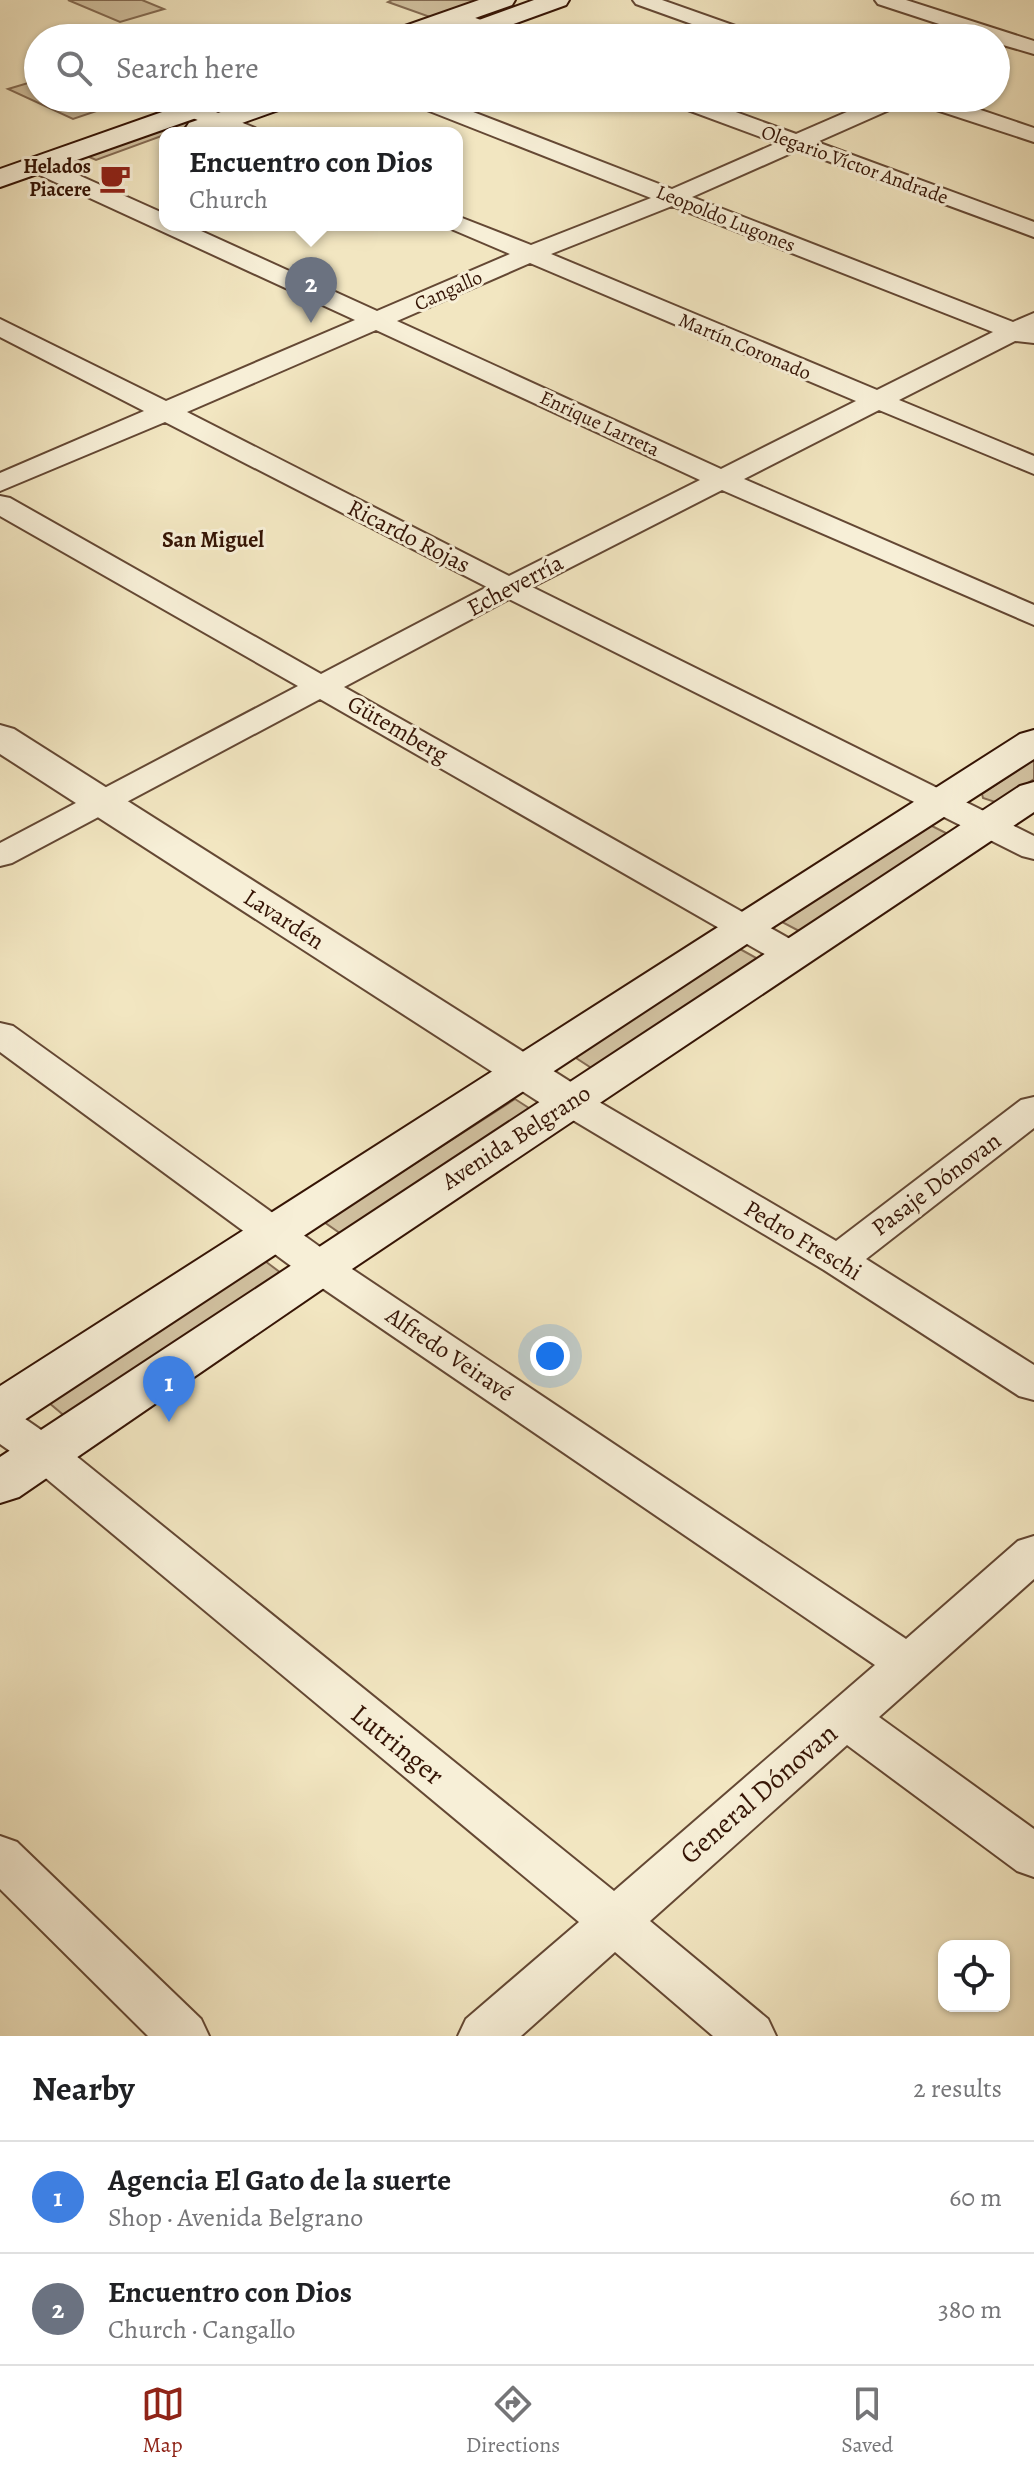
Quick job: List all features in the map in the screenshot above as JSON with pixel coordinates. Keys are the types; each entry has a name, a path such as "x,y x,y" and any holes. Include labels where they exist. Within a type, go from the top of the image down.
{"main road":[{"path":"461,24 503,0"},
{"path":"490,24 542,2"},
{"path":"192,122 219,112"},
{"path":"0,179 159,131"},
{"path":"0,201 159,144"},
{"name":"Lavardén","path":"0,737 569,1101"},
{"path":"0,1411 1034,742"},
{"name":"Avenida Belgrano","path":"0,1483 1034,794"}],"street":[{"path":"643,0 711,24"},
{"path":"885,0 964,24"},
{"path":"1010,38 1030,44"},
{"path":"1010,51 1030,44"},
{"path":"226,112 241,127"},
{"name":"Leopoldo Lugones","path":"453,112 1027,331"},
{"name":"Olegario Víctor Andrade","path":"716,112 1034,230"},
{"name":"Cangallo","path":"0,483 530,254 674,197 866,112"},
{"path":"965,112 1034,135"},
{"name":"Enrique Larreta","path":"39,166 159,220"},
{"name":"Martín Coronado","path":"463,226 1034,466"},
{"name":"Enrique Larreta","path":"182,231 721,479 1034,616"},
{"name":"Ricardo Rojas","path":"0,327 509,587 1034,849"},
{"name":"Echeverría","path":"0,856 509,587 873,400 1027,331"},
{"name":"Gütemberg","path":"0,504 794,956"},
{"name":"Alfredo Veiravé","path":"0,1034 320,1267 908,1664"},
{"name":"Pedro Freschi","path":"569,1101 838,1260 1034,1385"},
{"name":"Pasaje Dónovan","path":"838,1260 1034,1109"},
{"name":"Lutringer","path":"0,1423 45,1454 750,2036"},
{"name":"General Dónovan","path":"484,2036 1034,1553"},
{"path":"845,1718 1034,1856"},
{"path":"0,1857 183,2036"}],"shaded area":[{"path":"68,0 142,0 164,9 120,22"},
{"path":"478,0 430,17 388,2"},
{"path":"24,84 24,96 8,89"},
{"path":"58,112 94,112 73,119"},
{"path":"190,118 200,122 186,127 166,127"},
{"path":"159,129 159,137 96,160 87,156"},
{"path":"1034,759 1034,779 998,803 983,798 982,794"},
{"path":"930,825 950,835 801,932 780,921"},
{"path":"740,949 760,960 593,1069 573,1056"},
{"path":"515,1099 535,1112 344,1236 324,1222"},
{"path":"265,1261 285,1276 67,1418 48,1402"}],"place":[{"name":"Helados Piacere","path":"115,178"},
{"name":"Encuentro con Dios","path":"311,323"},
{"name":"Agencia El Gato de la suerte","path":"169,1422"}],"district":[{"name":"San Miguel","path":"213,539"}]}
